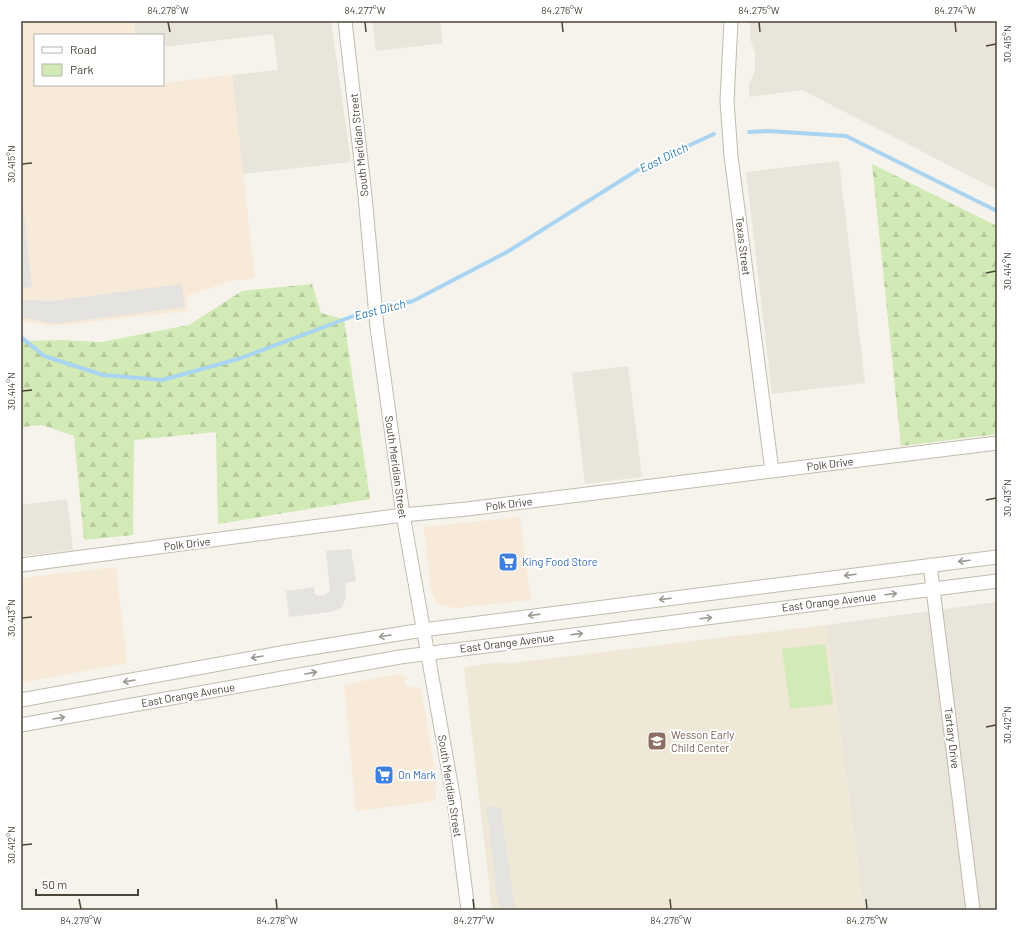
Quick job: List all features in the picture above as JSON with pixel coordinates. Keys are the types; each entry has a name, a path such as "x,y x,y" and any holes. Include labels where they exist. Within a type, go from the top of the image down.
{"street":[{"name":"South Meridian Street","path":"345,21 365,196 377,327 402,516 454,801 468,910"},
{"name":"Texas Street","path":"730,21 727,101 731,156 772,471"},
{"name":"Polk Drive","path":"21,565 402,516 997,443"},
{"path":"21,700 286,652 423,630 997,557"},
{"name":"Tartary Drive","path":"930,565 973,910"},
{"name":"East Orange Avenue","path":"21,725 428,653 997,581"}],"shaded area":[{"path":"21,21 134,21 135,34 34,34 34,86 164,86 164,83 232,75 255,278 231,281 186,296 187,311 53,326 21,321"},
{"path":"134,21 331,21 351,162 243,174 232,75 278,70 273,34 164,47 164,34 135,34"},
{"path":"372,21 440,21 443,43 376,51"},
{"path":"750,21 997,21 997,190 802,90 749,97 749,85 755,71 755,53 750,38"},
{"path":"839,161 865,383 772,394 746,172"},
{"path":"21,186 32,287 21,288"},
{"path":"182,284 185,307 54,324 21,317 21,300 51,301"},
{"path":"628,366 642,477 585,484 572,373"},
{"path":"67,499 73,550 23,556 21,539 21,505"},
{"path":"520,517 531,600 456,608 440,605 435,600 431,590 424,527"},
{"path":"351,549 356,581 345,583 346,598 342,607 331,612 289,617 286,591 314,587 315,594 318,596 326,595 330,590 326,551"},
{"path":"116,567 127,663 21,683 21,578"},
{"path":"997,602 997,910 864,910 826,625"},
{"name":"Wesson Early Child Center","path":"826,625 864,910 492,910 464,667 502,662 503,664"},
{"path":"400,674 408,677 404,682 407,687 420,687 422,694 435,770 436,801 356,811 344,685"},
{"path":"486,805 501,809 515,910 499,910"}],"green space":[{"path":"872,164 997,226 997,434 901,446"},
{"path":"312,284 321,313 344,319 370,499 218,524 216,432 134,440 133,535 84,540 74,436 42,425 21,427 21,341 63,340 101,342 189,325 242,291"},
{"path":"825,644 833,704 790,709 782,649"}],"waterway":[{"name":"East Ditch","path":"749,132 768,131 846,136 997,211"},
{"name":"East Ditch","path":"21,337 44,356 103,375 162,380 238,359 356,315 413,301 507,252 644,166 714,134"}],"place":[{"name":"King Food Store","path":"508,562"},
{"name":"Wesson Early Child Center","path":"657,741"},
{"name":"On Mark","path":"384,775"}]}
